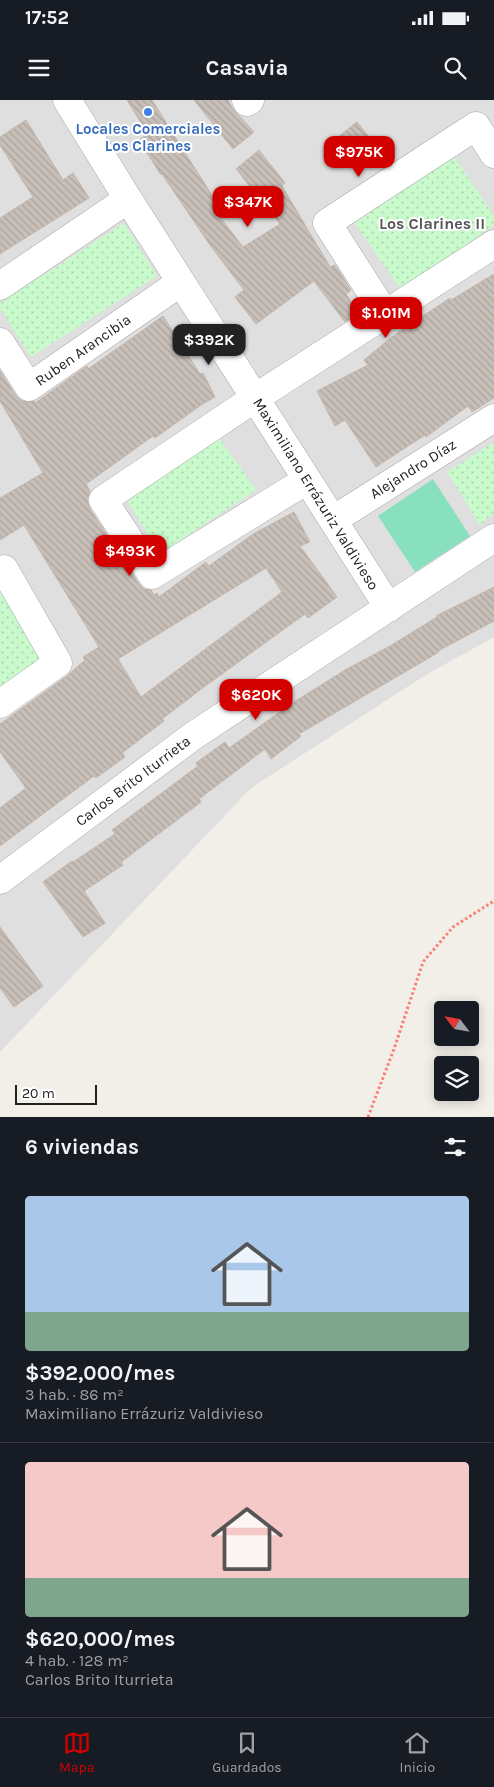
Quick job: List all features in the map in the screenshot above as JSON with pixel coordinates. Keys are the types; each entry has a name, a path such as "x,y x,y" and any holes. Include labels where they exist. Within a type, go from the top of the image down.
{"street":[{"name":"Maximiliano Errázuriz Valdivieso","path":"67,100 389,608"},
{"path":"246,100 247,102 250,100"},
{"path":"386,314 327,223 476,126 494,154"},
{"path":"0,286 128,199"},
{"path":"307,480 152,575 103,500 255,398 494,244"},
{"name":"Ruben Arancibia","path":"0,342 30,387 181,282"},
{"name":"Alejandro Díaz","path":"333,520 494,418"},
{"name":"Carlos Brito Iturrieta","path":"0,880 194,736 494,538"},
{"path":"0,572 4,569 58,662 0,704"}],"path":[{"path":"368,1117 394,1049 423,962 453,927 494,901"}],"shaded area":[{"path":"0,100 494,100 494,637 424,676 251,788 0,1052"}],"green space":[{"path":"452,154 494,216 494,225 401,290 354,222"},
{"path":"124,223 157,276 31,357 0,308 0,303"},
{"path":"220,439 256,490 160,554 126,499"},
{"path":"494,442 494,513 480,525 447,472"},
{"path":"433,479 470,536 415,572 378,516"},
{"path":"0,592 44,664 0,690"}],"building":[{"path":"127,100 152,100 218,205 213,208 243,247 280,224 236,169 259,150 285,183 282,186 330,267 335,265 351,290 346,294 358,313 345,322 314,281 256,324 235,297 244,290 161,175 139,140 148,134"},
{"path":"194,100 228,100 233,109 254,132 233,149"},
{"path":"26,120 63,180 73,173 89,198 0,254 0,218 33,197 0,145 0,137"},
{"path":"357,122 378,148 353,168 333,141"},
{"path":"494,274 494,398 472,412 468,406 426,437 425,435 376,467 345,420 335,426 317,391 368,365 364,360 393,336 450,298 451,300"},
{"path":"163,316 200,374 203,373 215,397 155,438 153,436 86,484 90,491 87,500 90,509 144,589 151,590 154,595 157,593 159,597 206,562 209,566 253,534 294,512 310,542 300,546 337,597 308,618 305,614 204,687 122,753 125,757 96,778 94,776 0,846 0,808 26,788 0,752 0,724 67,676 85,660 83,657 99,647 24,525 0,540 0,498 43,473 0,401 0,371 16,396 22,401 34,401 35,403 87,366 88,369","holes":["266,568 282,592 141,697 118,659"]},
{"path":"494,587 494,621 438,651 299,734 301,736 271,759 265,749 199,799 201,802 121,862 123,865 84,891 105,923 83,937 43,882 115,834 112,830 198,766 196,763 225,742 229,748 294,702 345,670 390,646 436,616"},
{"path":"0,927 43,986 14,1007 0,988"}],"place":[{"name":"Locales Comerciales Los Clarines","path":"148,112"}],"district":[{"name":"Los Clarines II","path":"432,223"}]}
